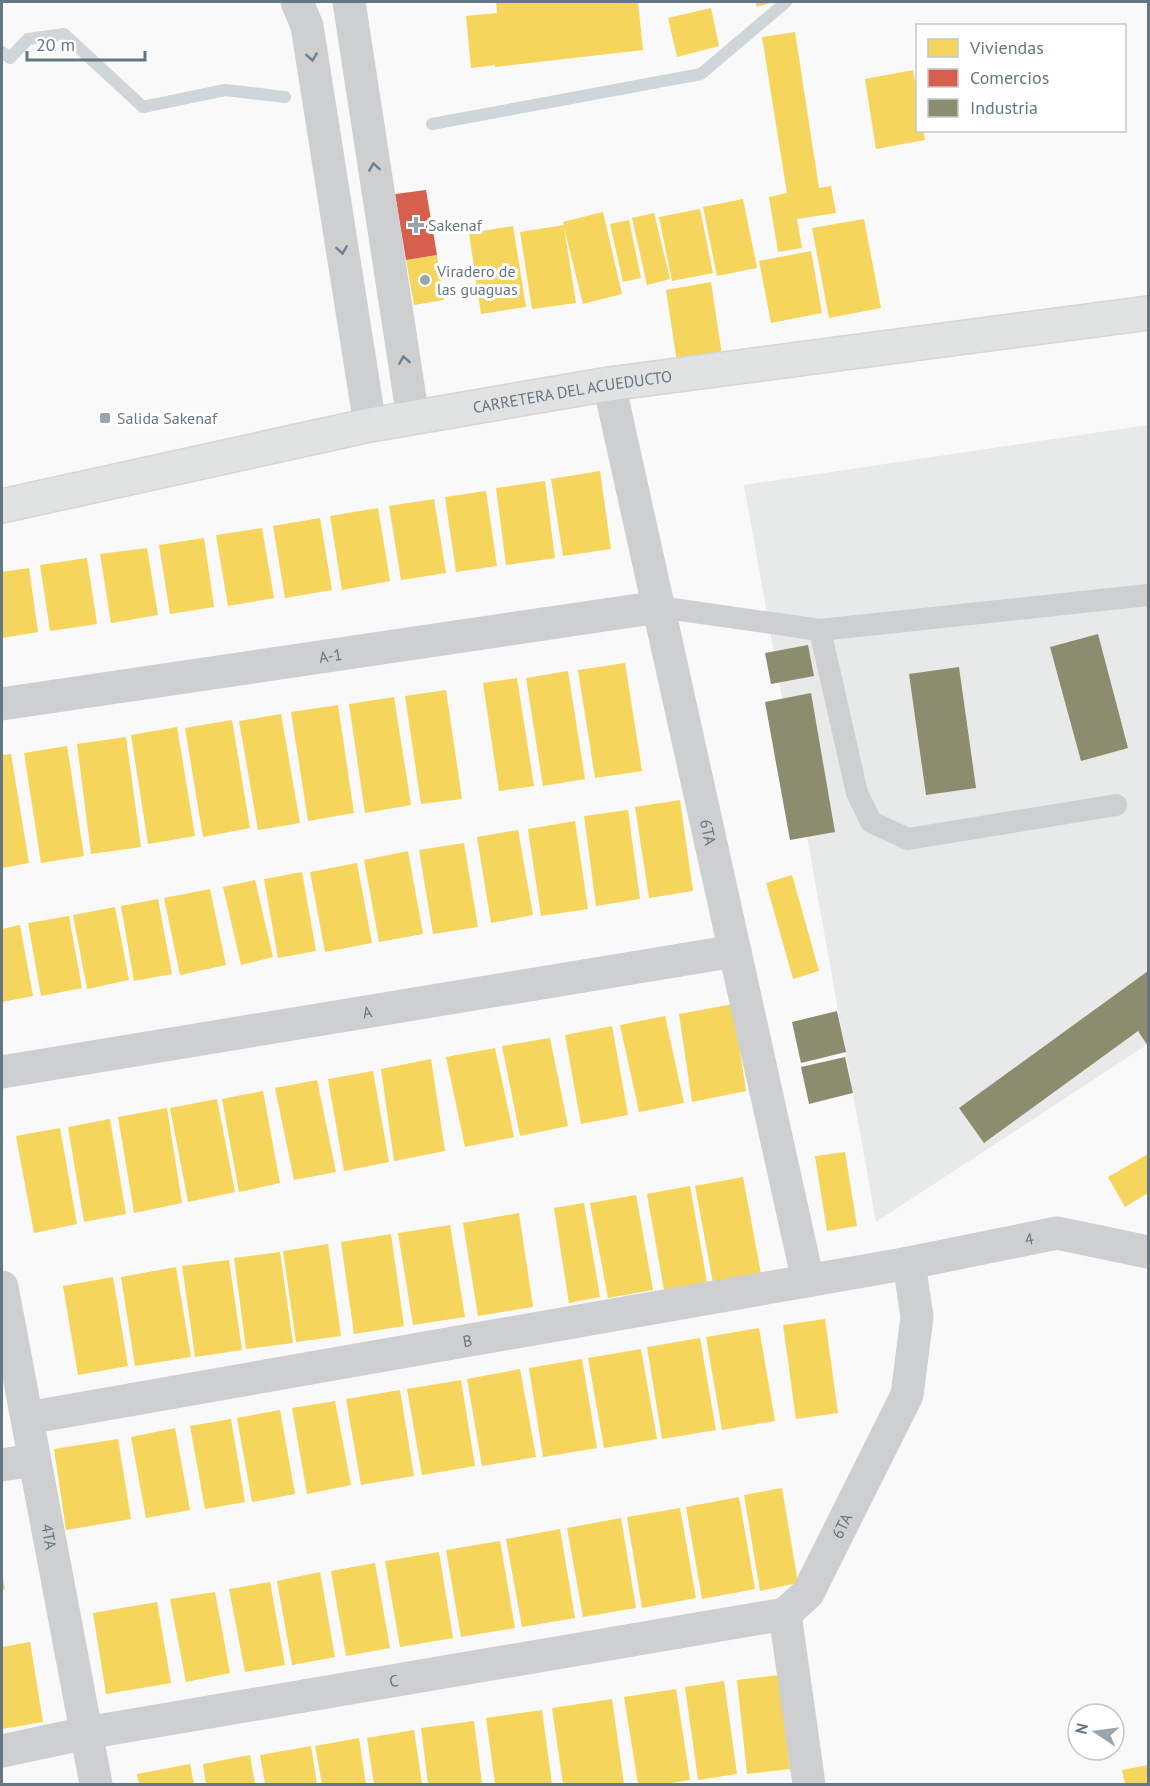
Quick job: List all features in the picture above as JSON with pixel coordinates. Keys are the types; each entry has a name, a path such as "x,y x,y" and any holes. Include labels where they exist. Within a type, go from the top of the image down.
{"street":[{"path":"297,2 307,26 370,425"},
{"path":"349,2 413,417"},
{"name":"CARRETERA DEL ACUEDUCTO","path":"2,506 370,425 609,384 1149,313"},
{"name":"6TA","path":"609,384 808,1281"},
{"name":"A-1","path":"2,704 658,607"},
{"name":"A","path":"2,1072 735,951"},
{"name":"4","path":"909,1263 1058,1233 1149,1252"},
{"name":"6TA","path":"784,1614 808,1593 907,1395 917,1317 909,1263"},
{"name":"B","path":"27,1418 909,1263"},
{"name":"4TA","path":"2,1287 96,1785"},
{"path":"2,1465 34,1460"},
{"path":"784,1614 809,1785"},
{"name":"C","path":"2,1751 86,1733 784,1614"}],"lane":[{"path":"658,607 820,630 1149,596"},
{"path":"820,630 857,793 871,822 908,839 1116,805"}],"shaded area":[{"path":"1148,425 1148,1044 876,1222 744,485"}],"building: Viviendas":[{"path":"496,2 638,2 643,50 471,68 466,16 497,13"},
{"path":"755,2 775,2 757,7"},
{"path":"711,8 719,46 677,57 668,18"},
{"path":"795,32 819,188 831,186 836,213 797,219 802,248 778,252 769,197 787,193 762,37"},
{"path":"913,70 916,86 916,132 923,132 925,140 876,149 865,79"},
{"path":"743,199 757,268 717,276 703,207"},
{"path":"700,209 713,273 672,281 659,217"},
{"path":"603,212 622,294 583,304 564,227 576,303 532,309 520,232 564,225 563,222"},
{"path":"654,213 670,279 647,285 632,218"},
{"path":"864,219 881,308 829,318 812,228"},
{"path":"629,220 641,278 623,282 610,224"},
{"path":"513,226 526,307 481,314 469,233"},
{"path":"811,251 822,313 771,323 759,261"},
{"name":"Viradero de las guaguas","path":"437,255 444,300 414,305 406,260"},
{"path":"711,282 722,355 677,362 666,290"},
{"path":"600,471 611,549 563,556 551,479"},
{"path":"545,481 555,558 506,565 496,488"},
{"path":"486,491 497,566 456,572 445,497"},
{"path":"434,499 446,573 401,580 389,506"},
{"path":"378,508 390,581 342,590 330,516"},
{"path":"320,518 332,590 285,598 273,526"},
{"path":"262,528 274,598 228,606 216,535"},
{"path":"204,538 214,607 170,614 159,545"},
{"path":"147,548 158,615 111,623 100,554"},
{"path":"87,558 97,624 50,631 40,565"},
{"path":"29,568 38,632 2,638 2,572"},
{"path":"625,663 642,771 595,778 578,670"},
{"path":"568,671 585,779 543,786 526,678"},
{"path":"517,678 534,786 499,791 483,683"},
{"path":"446,690 462,799 421,804 405,696"},
{"path":"394,697 411,805 365,813 349,704"},
{"path":"338,705 354,813 308,821 291,712"},
{"path":"281,714 300,823 258,830 239,721"},
{"path":"232,720 250,828 203,837 185,728"},
{"path":"177,727 195,836 148,844 131,735"},
{"path":"126,737 141,847 91,854 77,744"},
{"path":"67,746 84,856 41,863 24,753"},
{"path":"11,754 29,863 2,868 2,755"},
{"path":"680,800 693,891 649,898 635,807"},
{"path":"628,810 640,899 596,906 584,816"},
{"path":"575,821 588,909 541,916 528,829"},
{"path":"518,830 533,915 491,923 477,837"},
{"path":"464,843 478,927 433,934 419,850"},
{"path":"408,851 423,934 379,942 364,860"},
{"path":"357,863 372,943 325,952 310,872"},
{"path":"302,872 316,951 278,958 264,879"},
{"path":"792,875 819,971 793,979 766,883"},
{"path":"255,880 273,957 241,965 223,887"},
{"path":"210,889 226,965 180,975 164,898"},
{"path":"158,899 172,974 134,981 121,906"},
{"path":"115,907 129,980 87,989 73,915"},
{"path":"69,916 82,988 41,996 28,923"},
{"path":"20,925 33,996 2,1002 2,929"},
{"path":"733,1004 746,1091 692,1102 679,1014"},
{"path":"665,1016 684,1103 639,1112 620,1025"},
{"path":"612,1026 628,1115 581,1124 565,1035"},
{"path":"550,1038 568,1126 520,1136 502,1046"},
{"path":"495,1048 514,1137 465,1147 446,1057"},
{"path":"431,1059 445,1151 394,1161 381,1069"},
{"path":"373,1071 389,1162 344,1171 328,1079"},
{"path":"317,1080 336,1172 294,1180 275,1088"},
{"path":"263,1091 280,1183 239,1192 222,1099"},
{"path":"217,1099 235,1192 188,1202 170,1108"},
{"path":"167,1108 182,1203 134,1213 118,1117"},
{"path":"110,1119 126,1214 84,1222 68,1127"},
{"path":"60,1128 77,1224 34,1233 16,1136"},
{"path":"845,1152 857,1226 827,1231 815,1156"},
{"path":"1148,1154 1148,1193 1125,1207 1108,1177"},
{"path":"743,1177 761,1274 713,1283 695,1186"},
{"path":"690,1186 707,1282 664,1290 647,1194"},
{"path":"636,1195 653,1290 608,1298 590,1203"},
{"path":"584,1203 600,1297 569,1303 554,1208"},
{"path":"519,1213 533,1307 478,1316 463,1223"},
{"path":"450,1225 465,1317 413,1325 398,1233"},
{"path":"391,1234 404,1326 354,1334 341,1242"},
{"path":"328,1244 341,1336 296,1342 283,1251"},
{"path":"280,1252 293,1343 246,1349 234,1258"},
{"path":"229,1260 242,1350 195,1357 182,1266"},
{"path":"176,1267 191,1357 135,1366 121,1277"},
{"path":"113,1277 128,1366 78,1375 63,1286"},
{"path":"825,1319 838,1413 796,1419 783,1325"},
{"path":"759,1328 775,1421 722,1430 706,1337"},
{"path":"700,1338 716,1430 662,1439 647,1347"},
{"path":"641,1349 657,1439 604,1448 588,1358"},
{"path":"582,1359 597,1448 543,1457 529,1368"},
{"path":"520,1369 536,1457 482,1466 467,1379"},
{"path":"461,1380 475,1466 422,1475 407,1389"},
{"path":"400,1390 414,1476 361,1485 346,1399"},
{"path":"335,1401 351,1485 307,1494 292,1408"},
{"path":"280,1410 295,1494 252,1502 237,1418"},
{"path":"231,1419 245,1502 205,1509 190,1426"},
{"path":"175,1428 190,1510 146,1518 131,1437"},
{"path":"118,1439 131,1519 66,1530 54,1449"},
{"path":"782,1488 798,1583 760,1591 744,1495"},
{"path":"739,1497 755,1589 702,1599 686,1507"},
{"path":"680,1508 696,1598 642,1608 627,1517"},
{"path":"621,1518 636,1608 583,1617 567,1528"},
{"path":"560,1529 575,1618 522,1627 506,1539"},
{"path":"500,1541 515,1628 461,1637 446,1550"},
{"path":"439,1552 453,1638 400,1647 385,1561"},
{"path":"375,1563 390,1648 346,1656 331,1571"},
{"path":"320,1572 335,1657 292,1665 277,1581"},
{"path":"270,1582 285,1665 245,1672 229,1589"},
{"path":"215,1592 230,1673 186,1682 170,1599"},
{"path":"157,1602 171,1683 106,1694 93,1613"},
{"path":"30,1642 43,1722 2,1729 2,1647"},
{"path":"780,1675 790,1769 747,1774 737,1680"},
{"path":"724,1681 737,1774 698,1780 685,1687"},
{"path":"676,1689 690,1780 665,1784 638,1784 624,1697"},
{"path":"612,1699 624,1784 563,1784 552,1708"},
{"path":"542,1710 552,1784 495,1784 486,1718"},
{"path":"474,1721 482,1784 428,1784 421,1728"},
{"path":"414,1730 422,1784 374,1784 367,1738"},
{"path":"359,1738 366,1784 322,1784 315,1746"},
{"path":"311,1746 317,1784 265,1784 260,1755"},
{"path":"250,1755 255,1784 206,1784 203,1764"},
{"path":"190,1764 194,1784 139,1784 137,1774"},
{"path":"1148,1765 1148,1784 1125,1784 1122,1770"}],"building: Comercios":[{"name":"Sakenaf","path":"426,190 437,255 406,260 395,194"}],"building: Industria":[{"path":"1098,634 1128,748 1081,761 1050,647"},
{"path":"808,645 814,676 771,684 765,653"},
{"path":"959,667 976,788 926,795 909,674"},
{"path":"811,693 835,832 790,840 765,702"},
{"path":"1148,971 1148,1046 1138,1031 984,1143 959,1108"},
{"path":"837,1011 846,1052 801,1063 792,1022"},
{"path":"845,1057 853,1093 809,1104 801,1067"}],"waterway":[{"path":"432,124 701,74 786,2"},
{"path":"2,52 10,58 28,39 64,34 143,107 225,90 285,97"}],"place":[{"name":"Sakenaf","path":"416,225"},
{"name":"Viradero de las guaguas","path":"425,280"},
{"name":"Salida Sakenaf","path":"105,418"}]}
